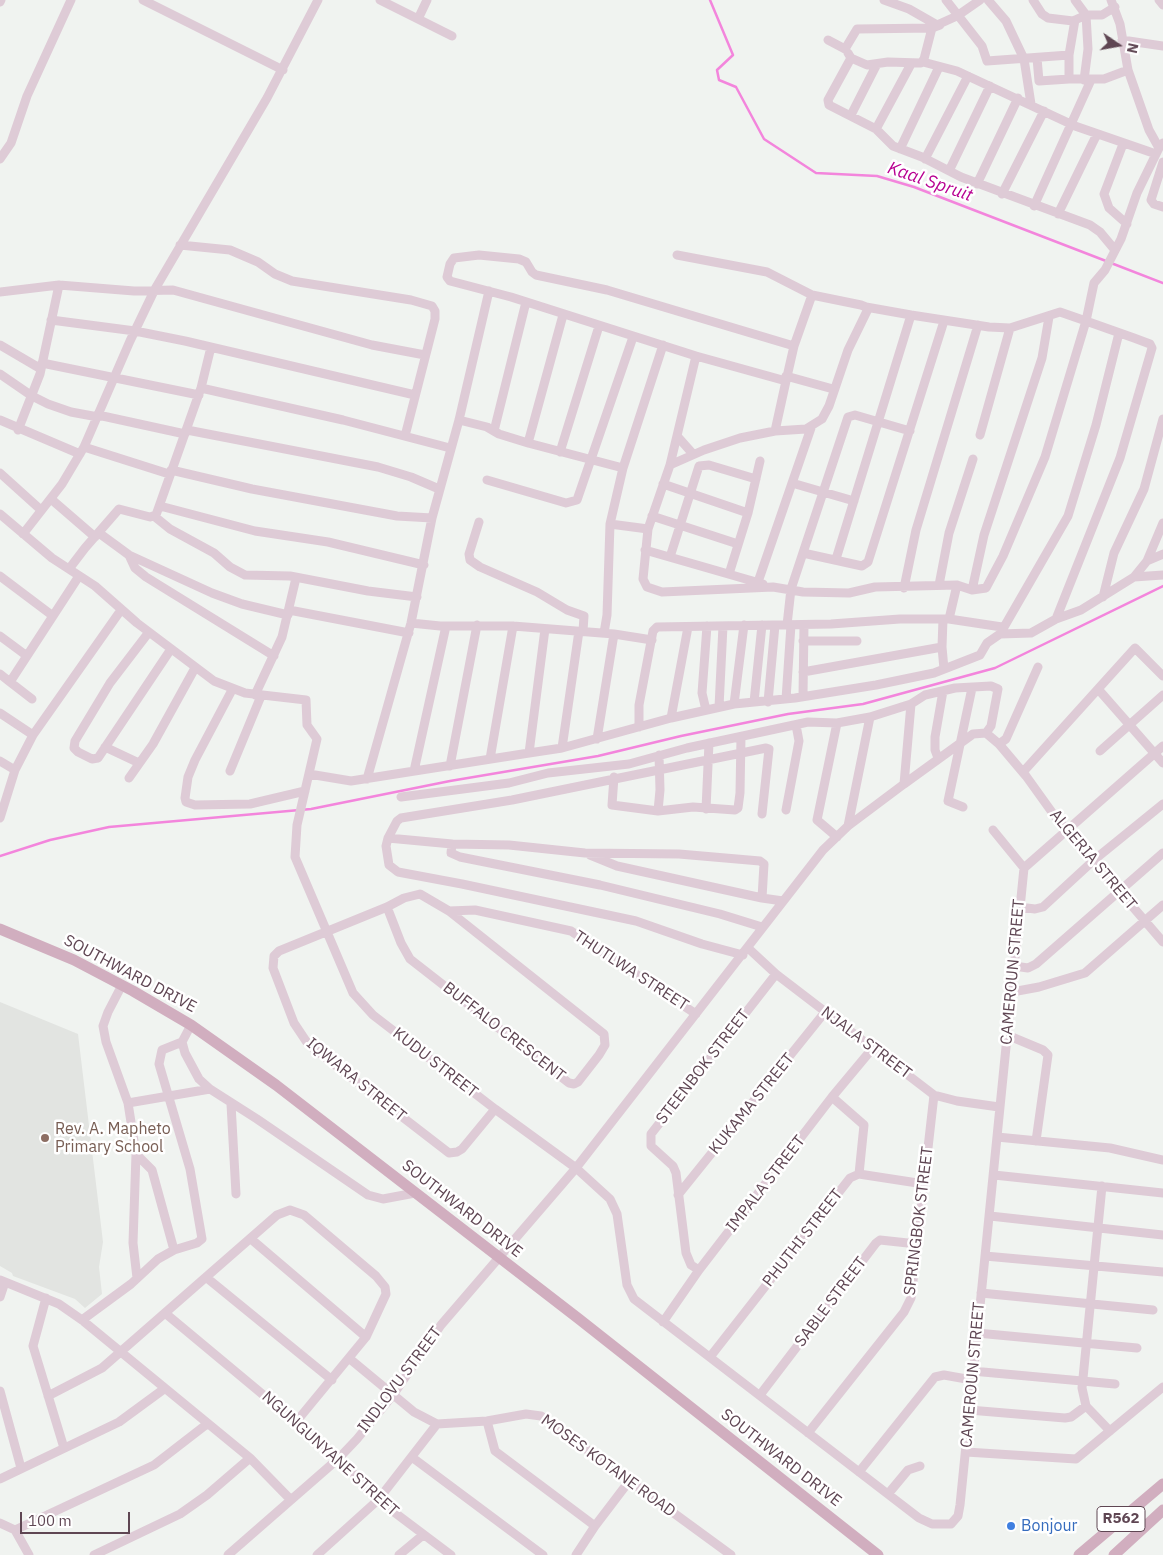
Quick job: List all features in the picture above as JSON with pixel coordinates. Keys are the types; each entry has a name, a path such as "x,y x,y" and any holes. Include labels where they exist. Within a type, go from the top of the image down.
{"main road":[{"name":"SOUTHWARD DRIVE","path":"0,929 74,960 122,985 191,1025 276,1085 579,1319 878,1555"},
{"name":"R562","path":"1079,1555 1163,1484"},
{"name":"R562","path":"1114,1555 1163,1510"}],"street":[{"path":"0,159 11,143 24,102 71,0"},
{"path":"143,0 283,70"},
{"path":"23,534 50,499 82,451 155,289 283,70 318,0"},
{"path":"380,0 452,36"},
{"path":"418,19 427,0"},
{"path":"884,0 909,9 936,27"},
{"path":"946,0 982,46 987,61 1069,55"},
{"path":"845,49 857,29 936,27 957,16 980,0"},
{"path":"988,0 1006,21 1024,58 1031,104"},
{"path":"1033,0 1046,17 1066,21 1075,20 1086,15 1098,16 1113,4 1128,70 1151,135 1159,148"},
{"path":"1034,206 1071,124 1088,80 1086,15 1075,0"},
{"path":"1159,0 1163,5"},
{"path":"1070,79 1069,55 1075,20"},
{"path":"923,62 936,27"},
{"path":"828,40 845,49 851,58 862,63 877,64 888,62 911,64 923,62 939,66 968,76 1071,124 1123,144 1159,148"},
{"path":"1122,40 1163,46"},
{"path":"851,58 828,101 830,105 876,129 890,144 976,184 1095,227 1113,252"},
{"path":"1037,58 1039,81 1104,79 1128,70"},
{"path":"851,115 877,64"},
{"path":"876,129 911,64"},
{"path":"900,149 939,66"},
{"path":"925,159 968,76"},
{"path":"949,171 990,86"},
{"path":"976,184 1018,98"},
{"path":"1002,194 1044,111"},
{"path":"1058,214 1097,134"},
{"path":"1123,144 1104,194 1109,208 1127,224"},
{"path":"645,550 773,587 791,590 849,593 875,587 904,588 956,585 972,590 986,588 1035,483 1053,434 1072,362 1086,321 1094,283 1105,270 1127,224 1137,193 1159,148"},
{"path":"1163,162 1160,179 1151,201 1163,207"},
{"path":"180,245 230,250 258,262 275,274 292,280 429,305 434,308 435,314 406,436"},
{"path":"794,346 607,290 536,275 526,262 519,259 484,254 453,259 449,268 448,280 526,302 696,356 834,389"},
{"path":"677,254 767,272 812,295 866,307 944,321 1010,328 1060,312 1150,344 1151,351 1120,458 1056,619"},
{"path":"0,292 59,285 134,291 174,290 372,345 425,355"},
{"path":"18,430 42,366 59,285"},
{"path":"367,780 411,623 424,566 432,518 459,420 489,291"},
{"path":"776,431 794,346 812,295"},
{"path":"494,431 526,302"},
{"path":"758,582 811,428 826,414 848,350 864,319 866,307"},
{"path":"528,443 562,315"},
{"path":"836,559 911,315"},
{"path":"972,590 984,535 1042,358 1049,317"},
{"path":"51,320 135,331 415,395"},
{"path":"803,553 862,566 868,562 944,321"},
{"path":"904,588 916,530 978,325"},
{"path":"560,452 599,326"},
{"path":"980,435 1010,328"},
{"path":"309,774 345,781 367,780 562,748 719,707 768,702 876,685 944,669 980,655 987,644 1001,631 1058,537 1068,516 1096,424 1119,333"},
{"path":"487,480 570,503 579,497 634,337"},
{"path":"604,632 607,615 610,524 623,468 663,344"},
{"path":"0,345 42,366 200,391 406,436 450,448"},
{"path":"154,516 160,506 170,472 200,391 211,347"},
{"path":"696,356 670,465 648,529 643,581 647,587 656,591 773,587"},
{"path":"0,374 32,396 66,410 378,467 439,489"},
{"path":"786,699 791,590 849,416 855,415 910,431"},
{"path":"1103,597 1114,552 1144,489 1163,419"},
{"path":"0,420 18,430 82,451 170,472 407,518 432,518"},
{"path":"459,420 483,425 528,443 623,468"},
{"path":"670,465 693,454 740,438 776,431 811,428"},
{"path":"677,436 693,454"},
{"path":"940,586 949,533 973,459"},
{"path":"729,574 748,513 760,461"},
{"path":"670,557 692,494 698,467 703,464 756,479"},
{"path":"0,473 41,510"},
{"path":"792,483 854,500"},
{"path":"663,484 748,513"},
{"path":"50,499 97,535 129,555 212,593 242,604 408,633"},
{"path":"160,506 255,531 328,542 424,566"},
{"path":"69,569 97,535 122,509 154,516 170,530 214,553 238,572 251,576 296,578 368,592 417,597"},
{"path":"0,514 69,569 102,591 121,610 172,648 195,668 232,690 258,695"},
{"path":"652,516 738,544"},
{"path":"479,522 469,554 470,560 485,569 537,592 567,610 584,616 562,748"},
{"path":"639,727 639,710 652,640 657,627 804,625 946,619 1001,631 1031,633 1056,619 1081,610 1134,577 1147,561 1163,523"},
{"path":"610,524 648,529"},
{"path":"1147,561 1163,554"},
{"path":"129,555 135,568 146,578 274,656"},
{"path":"1134,577 1163,575"},
{"path":"0,576 54,616"},
{"path":"10,682 79,576"},
{"path":"230,771 274,656 288,612 296,578"},
{"path":"944,669 942,647 946,619 956,585"},
{"path":"0,818 15,770 33,735 121,610"},
{"path":"411,623 446,626 512,626 604,632 652,640"},
{"path":"450,766 477,625"},
{"path":"734,704 744,625"},
{"path":"754,702 762,625"},
{"path":"768,702 775,625"},
{"path":"803,696 804,625"},
{"path":"414,771 446,626"},
{"path":"490,759 512,626"},
{"path":"706,626 702,693 706,710"},
{"path":"719,707 723,626"},
{"path":"671,718 688,627"},
{"path":"529,753 545,629"},
{"path":"149,632 110,683 75,741 74,748 78,752 94,759 98,758 172,648"},
{"path":"597,739 614,634"},
{"path":"0,636 27,656"},
{"path":"803,641 857,640"},
{"path":"803,672 942,647"},
{"path":"1024,774 1135,648 1163,676"},
{"path":"129,778 153,744 195,668"},
{"path":"999,744 1006,739 1038,668"},
{"path":"0,674 32,699"},
{"path":"401,797 509,783 548,773 615,766 709,743 808,722 837,723 870,717 911,704 925,696 943,691 991,686 998,690 991,726 986,733"},
{"path":"963,807 948,801 972,688"},
{"path":"1098,689 1163,763"},
{"path":"232,690 188,777 186,802 195,805 250,804 304,794"},
{"path":"938,758 935,750 935,737 943,691"},
{"name":"KUDU STREET","path":"258,695 302,698 307,701 307,725 317,739 297,825 295,857 346,980 362,1004 494,1109 576,1168"},
{"path":"1100,751 1163,695"},
{"path":"904,784 911,704"},
{"path":"0,713 33,735"},
{"path":"848,826 870,717"},
{"path":"836,837 817,820 837,723"},
{"path":"786,810 800,741 796,725"},
{"name":"INDLOVU STREET","path":"228,1555 339,1458 393,1395 441,1325 576,1168 823,850 848,826 938,758 977,732 986,733"},
{"name":"ALGERIA STREET","path":"986,733 999,744 1067,830 1163,942"},
{"path":"615,766 612,805 658,811 688,808 729,811 738,808 741,736"},
{"path":"706,809 709,743"},
{"path":"993,830 1024,868 1163,746"},
{"path":"106,747 138,763"},
{"path":"745,951 702,944 636,921 398,872 391,868 387,854 388,838 396,821 402,818 512,800 766,748 769,749 762,814"},
{"path":"658,811 659,755"},
{"path":"0,761 15,770"},
{"path":"1019,907 1035,909 1043,907 1094,860 1163,804"},
{"path":"388,838 452,844 509,845 585,853 655,852 761,862 764,864 762,898"},
{"path":"452,844 451,854 460,857 600,885 720,914 762,927"},
{"path":"585,853 617,866 783,901"},
{"path":"1014,966 1028,968 1034,966 1163,854"},
{"name":"CAMEROUN STREET","path":"576,1168 613,1202 629,1292 634,1299 926,1522 940,1525 951,1524 958,1516 966,1452 972,1376 990,1216 999,1107 1024,868"},
{"path":"325,931 416,894 418,877"},
{"name":"BUFFALO CRESCENT","path":"387,907 401,943 410,959 569,1083 576,1084 605,1045 604,1034 449,911 428,896 416,894"},
{"path":"1012,992 1085,973 1163,905"},
{"name":"THUTLWA STREET","path":"449,911 475,910 571,931 696,1014"},
{"name":"IQWARA STREET","path":"325,931 284,948 274,956 275,976 294,1023 306,1041 449,1152 457,1152 462,1149 494,1109"},
{"name":"NJALA STREET","path":"745,951 934,1095 957,1101 999,1107"},
{"name":"STEENBOK STREET","path":"699,1270 691,1265 686,1253 674,1166 651,1146 651,1134 776,974"},
{"path":"122,985 103,1026 106,1042 128,1103 136,1154 133,1243 137,1278"},
{"name":"KUKAMA STREET","path":"678,1195 825,1012"},
{"path":"82,1320 137,1278 150,1265 174,1250 197,1243 203,1236 190,1169 160,1068 160,1054 166,1047 182,1042 191,1025"},
{"path":"1007,1036 1043,1050 1048,1055 1036,1141"},
{"path":"182,1042 193,1071 210,1089 257,1119 368,1196 382,1199 415,1193"},
{"name":"IMPALA STREET","path":"662,1322 699,1270 832,1097 872,1049"},
{"path":"128,1103 210,1089"},
{"name":"SPRINGBOK STREET","path":"808,1432 904,1312 911,1294 934,1095"},
{"path":"832,1097 864,1125 859,1174 924,1184"},
{"path":"231,1104 236,1194"},
{"path":"997,1137 1110,1148 1163,1160"},
{"path":"136,1154 152,1170 174,1250"},
{"name":"PHUTHI STREET","path":"710,1357 850,1178 859,1174"},
{"path":"994,1175 1163,1193"},
{"path":"1102,1186 1082,1394 1086,1406 1110,1431"},
{"path":"48,1396 94,1373 207,1278 277,1215 290,1210 299,1211 382,1282 386,1294 366,1337 350,1359 296,1422"},
{"path":"990,1216 1163,1235"},
{"path":"251,1238 366,1337"},
{"name":"SABLE STREET","path":"760,1395 876,1243 880,1240 916,1244"},
{"path":"985,1256 1163,1272"},
{"path":"207,1278 332,1380"},
{"path":"0,1297 2,1281 46,1298 82,1320 250,1458 291,1500"},
{"path":"981,1293 1153,1310"},
{"path":"46,1298 33,1346 64,1448"},
{"name":"NGUNGUNYANE STREET","path":"164,1313 339,1458 378,1500 452,1555"},
{"path":"977,1333 1136,1348"},
{"path":"317,1555 378,1500 437,1424 419,1415 350,1359"},
{"path":"859,1472 935,1377 944,1375 972,1376 1115,1384"},
{"path":"966,1452 1076,1459 1163,1386"},
{"path":"0,1479 119,1422 164,1389"},
{"path":"0,1392 21,1468"},
{"path":"969,1410 1065,1418 1071,1417 1086,1406"},
{"name":"MOSES KOTANE ROAD","path":"437,1424 487,1421 526,1414 541,1416 731,1555"},
{"path":"487,1421 495,1451 595,1526"},
{"path":"15,1530 154,1465 207,1424"},
{"path":"94,1555 187,1510 250,1458"},
{"path":"412,1458 543,1555"},
{"path":"888,1494 908,1470 920,1466"},
{"path":"576,1555 595,1526 630,1480"},
{"path":"0,1522 15,1530 29,1555"},
{"path":"399,1555 423,1535"}],"shaded area":[{"name":"Rev. A. Mapheto Primary School","path":"0,1002 78,1034 103,1242 99,1267 102,1294 85,1308 75,1299 13,1276 12,1273 0,1266"}],"waterway":[{"name":"Kaal Spruit","path":"710,0 733,55 717,70 719,80 736,87 764,139 816,173 877,176 914,187 1106,261"},
{"name":"Kaal Spruit","path":"1111,263 1163,283"},
{"path":"0,856 50,840 109,827 311,809 450,781 598,756 681,736 788,714 863,704 995,668 1163,586"}],"place":[{"name":"Rev. A. Mapheto Primary School","path":"45,1138"},
{"name":"Bonjour","path":"1011,1526"}]}
